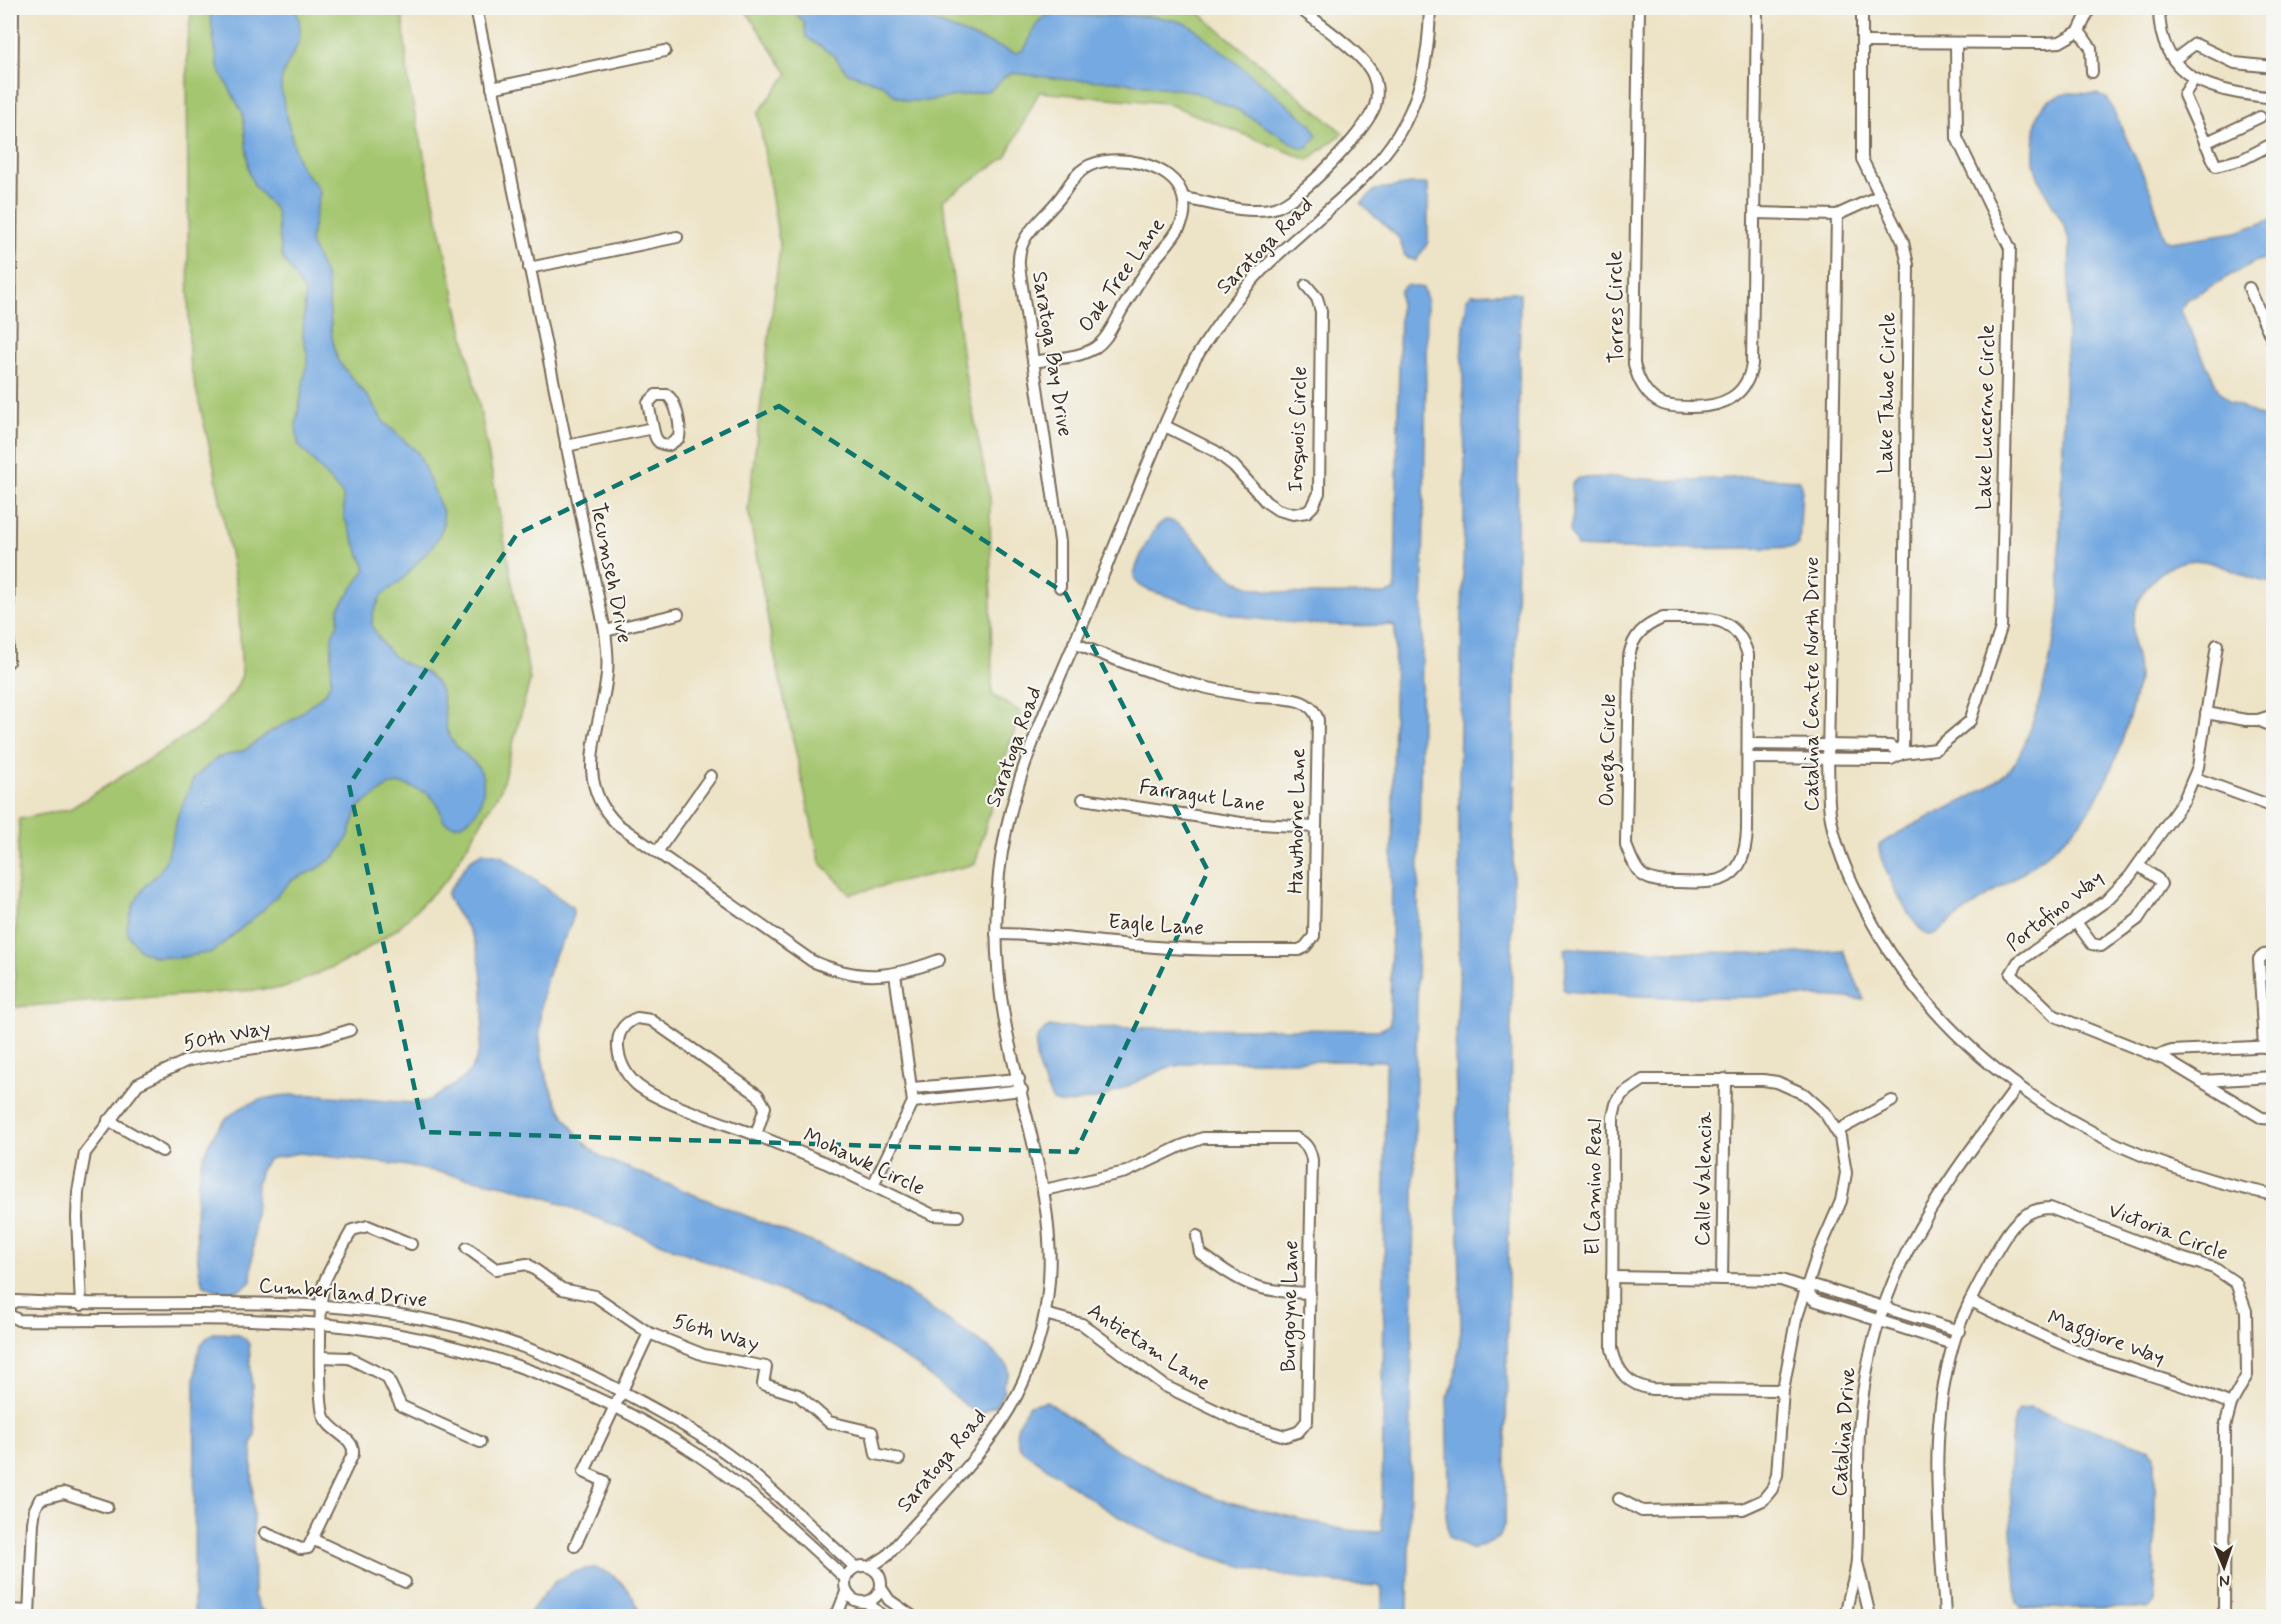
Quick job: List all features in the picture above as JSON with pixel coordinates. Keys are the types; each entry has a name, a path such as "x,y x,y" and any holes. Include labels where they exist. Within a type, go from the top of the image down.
{"street":[{"path":"8,662 12,8"},
{"name":"Tecumseh Drive","path":"476,8 605,631 608,671 591,758 592,782 598,797 611,818 812,961 845,973 895,974 939,960"},
{"path":"1184,198 1256,210 1277,207 1289,200 1339,156 1372,112 1377,91 1371,70 1299,8"},
{"name":"Saratoga Road","path":"870,1567 887,1556 974,1459 1002,1421 1028,1369 1045,1314 1051,1256 1044,1190 1000,993 996,934 1000,870 1010,812 1030,750 1195,359 1230,306 1271,261 1360,183 1392,145 1421,84 1426,59 1430,8"},
{"name":"Torres Circle","path":"1639,8 1634,364 1641,384 1664,405 1695,407 1719,404 1736,396 1747,381 1752,364 1757,8"},
{"name":"Lake Tahoe Circle","path":"1862,8 1862,159 1903,242 1908,265 1903,753"},
{"path":"1862,42 1956,44 2060,42 2079,31 2090,8"},
{"path":"2159,8 2163,40 2175,59 2194,79 2217,90 2274,98"},
{"path":"2079,31 2091,48 2092,72"},
{"name":"Lake Lucerne Circle","path":"1828,760 1891,759 1903,753 1936,749 1970,721 2001,628 2010,248 1957,138 1956,44"},
{"path":"2175,59 2195,44 2235,63 2274,67"},
{"path":"492,88 665,51"},
{"path":"2194,79 2184,94 2214,163 2222,166 2243,159 2274,143"},
{"path":"2205,143 2260,117"},
{"name":"Saratoga Bay Drive","path":"1060,587 1060,542 1019,267 1019,251 1029,232 1057,202 1075,176 1086,167 1100,162 1153,166 1172,177 1184,198"},
{"path":"1755,213 1837,215 1879,196"},
{"name":"Oak Tree Lane","path":"1034,362 1086,352 1104,340 1133,292 1180,225 1184,212 1184,198"},
{"name":"Catalina Centre North Drive","path":"1837,215 1828,760 1831,819 1852,882 1882,941 1900,969 1942,1021 1990,1067 2017,1087 2081,1126 2149,1158 2221,1183 2274,1195"},
{"path":"529,268 677,237"},
{"name":"Iroquois Circle","path":"1165,426 1215,452 1233,466 1266,501 1278,510 1300,514 1314,506 1319,493 1321,311 1317,298 1306,285"},
{"path":"2249,288 2268,321 2274,344"},
{"path":"656,395 667,395 674,404 680,431 679,438 669,446 660,444 656,441 653,428 648,404 656,395"},
{"path":"566,446 653,428"},
{"path":"605,631 678,614"},
{"name":"Onega Circle","path":"1664,618 1717,619 1730,624 1740,633 1748,655 1748,758 1746,846 1744,858 1739,866 1722,880 1709,883 1657,882 1642,874 1633,863 1626,845 1629,656 1637,634 1649,624 1664,618"},
{"name":"Hawthorne Lane","path":"1074,643 1182,683 1216,691 1306,703 1316,713 1318,720 1315,929 1310,942"},
{"name":"Portofino Way","path":"2217,645 2195,778 2177,811 2138,865 2106,901 2018,962 2011,974 2055,1016 2156,1056 2262,1118 2274,1119"},
{"path":"2206,713 2258,720 2274,727"},
{"path":"2258,720 2274,715"},
{"path":"1748,744 1828,745"},
{"name":"Lake Lucerne Circle","path":"1828,745 1890,746 1903,753"},
{"path":"1748,758 1828,760"},
{"path":"657,852 711,776"},
{"path":"2195,778 2274,807"},
{"name":"Farragut Lane","path":"1083,799 1241,823 1316,827"},
{"path":"2076,922 2092,944 2101,946 2138,919 2161,884 2158,879 2138,865"},
{"name":"Eagle Lane","path":"996,934 1058,936 1132,945 1199,949 1299,950 1310,942"},
{"path":"2156,1056 2172,1051 2269,1046 2259,960 2264,955 2274,954"},
{"path":"873,1185 913,1102 895,974"},
{"name":"Mohawk Circle","path":"756,1135 765,1107 759,1095 651,1020 637,1018 624,1025 618,1038 623,1066 635,1083 653,1094 873,1185 933,1215 958,1216"},
{"name":"50th Way","path":"81,1305 78,1192 85,1153 108,1120 138,1084 186,1061 241,1050 321,1039 350,1030"},
{"path":"2200,1082 2274,1077"},
{"path":"912,1088 1019,1078"},
{"name":"Calle Valencia","path":"1722,1279 1725,1079"},
{"name":"El Camino Real","path":"1619,1499 1642,1511 1743,1509 1756,1504 1768,1495 1777,1475 1788,1355 1805,1288 1844,1187 1845,1158 1837,1131 1815,1102 1791,1087 1763,1080 1643,1080 1622,1094 1616,1104 1613,1117 1612,1349 1617,1365 1631,1382 1652,1389 1783,1390"},
{"path":"1884,1306 1901,1262 1932,1203 2017,1087"},
{"path":"913,1102 1022,1090"},
{"path":"1837,1131 1892,1101"},
{"path":"108,1120 162,1151"},
{"name":"Burgoyne Lane","path":"1044,1190 1126,1172 1181,1146 1218,1136 1296,1138 1308,1146 1311,1152 1312,1177 1308,1414 1304,1428 1298,1432"},
{"name":"Victoria Circle","path":"1945,1617 1936,1466 1941,1399 1953,1344 1970,1301 2017,1221 2043,1208 2065,1212 2184,1259 2214,1268 2236,1283 2246,1311 2247,1375 2231,1404 2225,1427 2224,1617"},
{"path":"265,1533 301,1549 308,1548 314,1540 354,1447 351,1441 333,1430 322,1412 323,1285 352,1230 368,1226 411,1244"},
{"path":"1197,1236 1200,1253 1249,1285 1278,1292 1310,1293"},
{"path":"467,1248 496,1269 527,1264 562,1289 595,1296 649,1334 584,1472 603,1481 575,1546"},
{"path":"1611,1277 1774,1279 1805,1288 1816,1286 1959,1330"},
{"path":"1805,1288 1814,1300 1953,1344"},
{"name":"Cumberland Drive","path":"8,1305 16,1301 81,1305 193,1303 322,1315 425,1319 489,1335 545,1353 589,1372 654,1407 740,1463 855,1567"},
{"name":"Maggiore Way","path":"1970,1301 2093,1357 2162,1380 2198,1389 2231,1404"},
{"name":"Catalina Drive","path":"1870,1617 1857,1562 1861,1410 1866,1377 1884,1306"},
{"name":"Cumberland Drive","path":"8,1314 18,1320 322,1315 440,1344 550,1378 615,1406 705,1460 750,1494 845,1578"},
{"name":"Antietam Lane","path":"1045,1314 1082,1324 1166,1386 1213,1411 1278,1435 1292,1435 1298,1432"},
{"name":"56th Way","path":"649,1334 704,1355 766,1367 763,1384 798,1395 829,1422 872,1432 876,1454 899,1459"},
{"path":"321,1357 349,1358 387,1377 401,1406 480,1442"},
{"path":"8,1610 29,1614 34,1509 40,1499 64,1493 106,1507"},
{"path":"314,1540 405,1582"},
{"name":"Saratoga Road","path":"881,1583 887,1556"},
{"name":"Catalina Drive","path":"1846,1617 1847,1596 1857,1562"},
{"path":"836,1613 846,1592 845,1578 855,1567 870,1567 890,1600 912,1617"},
{"path":"836,1613 876,1597 881,1583"},
{"path":"846,1592 882,1617"}],"highlighted area":[{"path":"779,406 1066,594 1208,871 1076,1152 424,1132 349,785 517,534"}],"green space":[{"path":"192,8 402,8 409,87 481,414 530,680 501,789 448,878 397,929 353,958 284,988 14,1007 19,819 70,809 203,725 234,692 242,675 238,596 214,466 189,359 187,42"},
{"path":"744,8 1193,8 1343,133 1308,160 1166,103 1039,92 1006,157 943,200 964,368 990,498 992,695 1021,712 1004,761 975,864 850,894 820,862 773,648 748,509 780,247 758,113 788,74"}],"water":[{"path":"209,8 295,8 300,33 281,86 299,162 320,192 310,242 327,280 332,337 338,361 371,401 383,421 418,453 443,512 443,527 435,543 403,579 381,596 373,614 372,625 389,652 435,681 442,693 448,733 460,750 479,768 484,788 479,808 475,813 465,822 454,825 443,820 438,805 429,794 403,784 390,785 358,808 349,836 337,855 319,868 292,880 262,911 213,952 177,958 153,956 140,950 128,935 127,927 133,906 144,887 160,871 168,855 177,818 194,778 217,758 245,750 270,732 294,719 326,692 331,681 332,636 338,623 339,608 366,569 344,517 343,495 298,444 296,424 308,357 303,337 305,293 282,257 276,210 255,187 249,173 243,114 218,67"},
{"path":"790,8 913,8 932,21 1015,53 1021,52 1028,44 1039,21 1052,14 1168,19 1194,28 1311,124 1317,136 1308,147 1301,148 1238,110 1192,91 1115,81 1069,80 1013,73 1004,77 988,91 926,101 907,101 894,95 882,84 848,73 833,55 806,37 804,22"},
{"path":"2069,93 2097,94 2108,99 2150,189 2165,240 2171,242 2237,232 2273,219 2273,256 2254,262 2186,300 2181,311 2219,391 2229,401 2273,422 2273,583 2259,581 2220,566 2194,560 2180,562 2166,569 2150,583 2139,600 2134,619 2133,640 2138,679 2131,711 2108,777 2087,813 2069,834 2027,869 1935,934 1927,935 1913,920 1897,893 1884,865 1879,845 1910,826 1976,794 2006,773 2016,761 2042,692 2058,618 2070,248 2064,225 2041,184 2034,155 2036,124 2040,110 2053,98"},
{"path":"1426,184 1428,187 1428,242 1416,261 1405,256 1399,238 1361,204 1375,190"},
{"path":"1406,285 1423,288 1427,300 1408,1616 1382,1616 1382,1589 1379,1586 1279,1575 1213,1558 1151,1533 1121,1518 1083,1494 1023,1451 1016,1434 1019,1422 1029,1405 1047,1401 1111,1447 1179,1483 1216,1499 1345,1530 1379,1532 1382,1530 1386,1061 1200,1061 1166,1068 1101,1098 1062,1104 1053,1101 1049,1093 1040,1072 1036,1051 1041,1033 1050,1027 1379,1030 1390,1025 1395,627 1392,625 1306,624 1250,618 1195,605 1147,589 1138,584 1134,576 1138,562 1152,534 1157,527 1168,520 1184,529 1232,578 1256,588 1313,594 1387,594 1395,591 1400,291"},
{"path":"1516,292 1520,294 1505,1522 1499,1538 1472,1550 1449,1537 1446,1513 1449,1485 1447,1397 1454,1383 1461,1329 1455,1052 1459,986 1459,780 1465,463 1462,346 1467,298 1472,294"},
{"path":"1616,477 1674,481 1749,477 1799,480 1802,487 1799,544 1795,547 1769,548 1577,547 1570,531 1573,514 1572,484 1578,478"},
{"path":"483,852 500,855 572,907 572,921 552,962 546,982 542,1002 540,1041 543,1061 555,1099 582,1140 603,1158 841,1254 895,1284 990,1349 1008,1366 1009,1374 1003,1386 1005,1390 995,1407 983,1413 970,1409 916,1365 840,1318 781,1291 547,1198 509,1186 402,1165 299,1153 269,1159 261,1168 257,1184 251,1281 240,1289 228,1292 215,1290 203,1284 200,1276 197,1240 199,1176 210,1142 220,1126 236,1111 254,1102 298,1095 405,1103 423,1102 434,1098 455,1084 473,1066 482,1030 483,996 480,963 472,936 447,894 469,861"},
{"path":"1564,948 1783,954 1843,950 1864,1000 1823,996 1660,997 1567,991 1563,989 1566,964"},
{"path":"214,1333 238,1335 249,1344 255,1435 252,1443 254,1596 261,1610 274,1616 194,1616 195,1381 200,1347"},
{"path":"2030,1408 2150,1449 2155,1455 2155,1603 2149,1608 2021,1608 2017,1603 2011,1502 2011,1446 2013,1425 2018,1410"},
{"path":"595,1568 611,1575 630,1592 640,1616 527,1616 554,1583 562,1577"}]}
